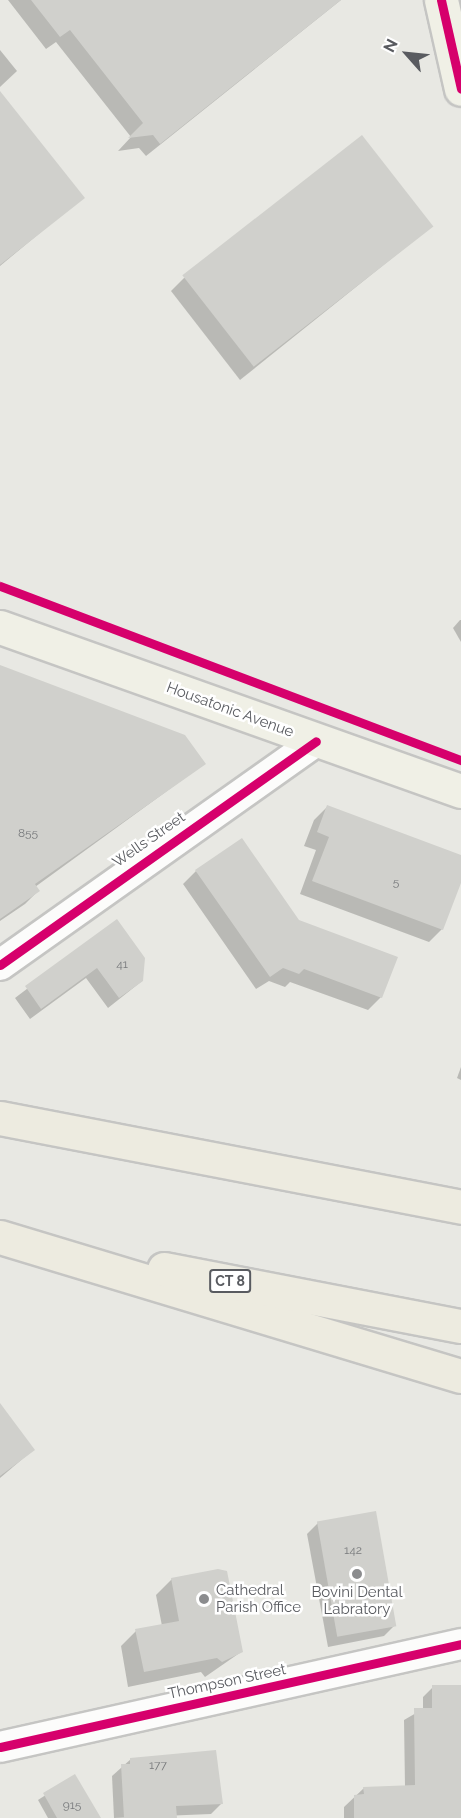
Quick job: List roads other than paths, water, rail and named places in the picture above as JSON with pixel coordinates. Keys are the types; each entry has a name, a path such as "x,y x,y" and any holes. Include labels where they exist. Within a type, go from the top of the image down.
{"highway":[{"path":"0,1118 461,1207"},
{"path":"0,1237 461,1376"},
{"name":"CT 8","path":"0,1237 461,1326"}],"main road":[{"path":"441,0 461,89"},
{"name":"Housatonic Avenue","path":"0,627 461,791"}],"street":[{"name":"Wells Street","path":"0,964 316,741"},
{"name":"Thompson Street","path":"0,1747 461,1644"}],"place":[{"name":"Bovini Dental Labratory","path":"357,1574"},
{"name":"Cathedral Parish Office","path":"204,1599"}]}
